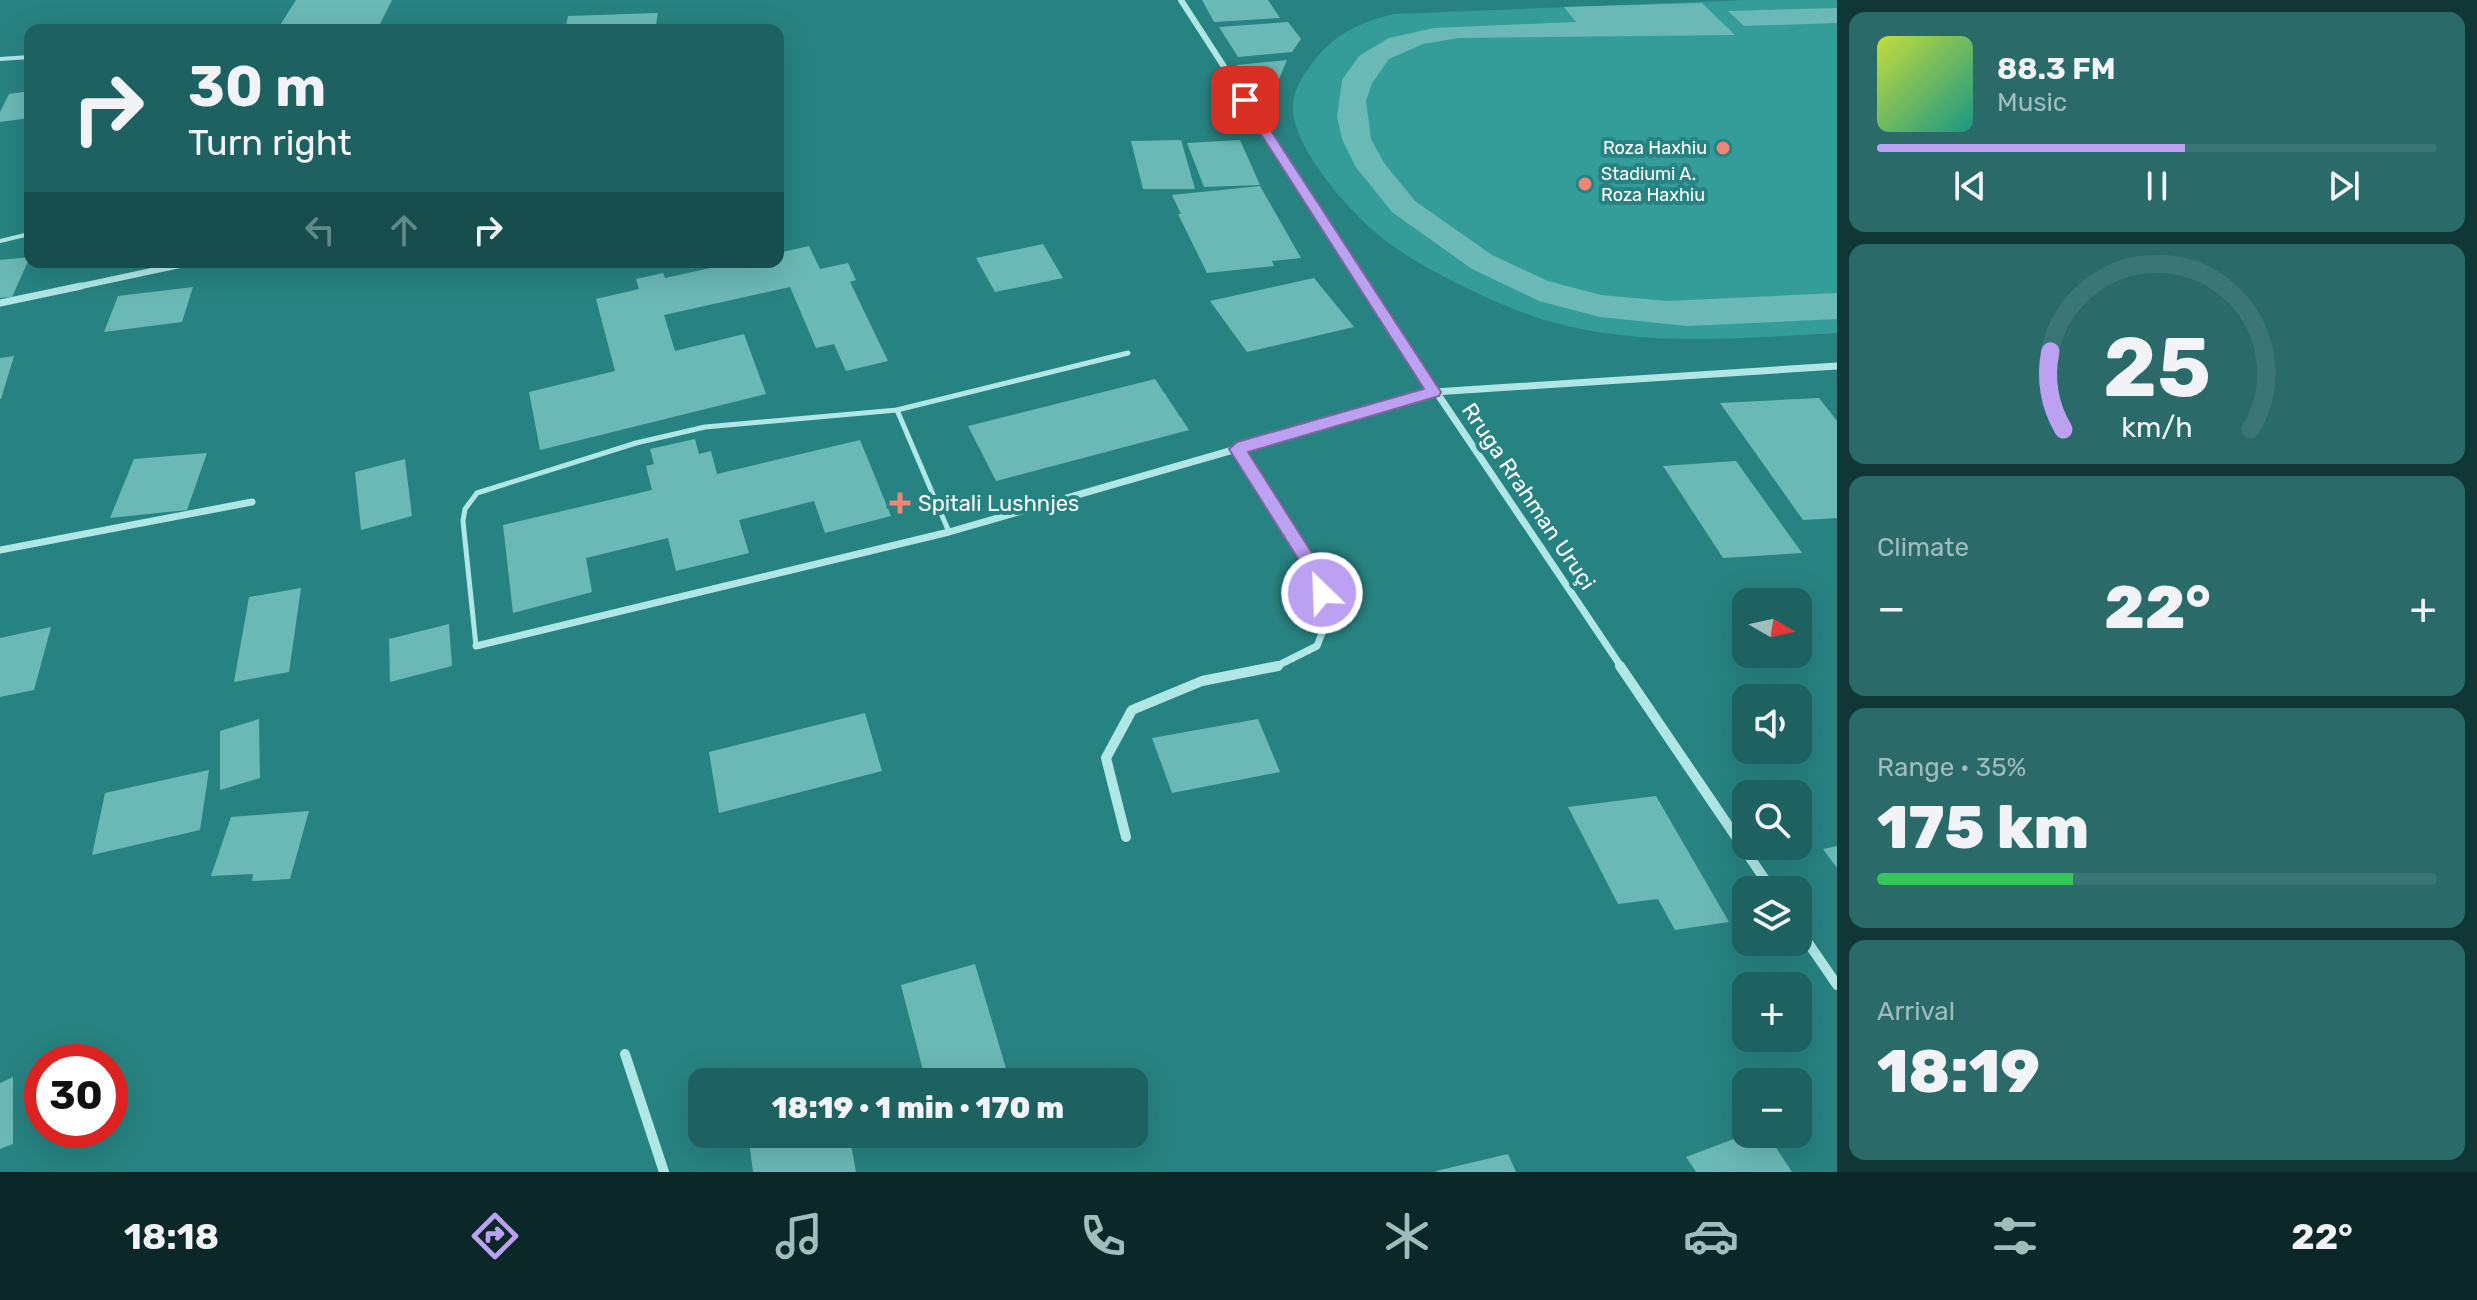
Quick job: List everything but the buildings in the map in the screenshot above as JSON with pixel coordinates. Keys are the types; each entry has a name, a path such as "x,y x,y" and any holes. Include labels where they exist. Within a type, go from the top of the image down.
{"street":[{"name":"Rruga Rrahman Uruçi","path":"1181,0 1434,392 1762,876"},
{"path":"0,303 166,268"},
{"path":"476,646 949,532 1434,392 1837,366"},
{"path":"1126,837 1106,758 1132,710 1202,681 1275,668 1317,646 1329,615 1315,572 1237,449"},
{"path":"0,550 252,502"},
{"path":"1812,948 1837,985"},
{"path":"625,1054 664,1172"}],"lane":[{"path":"0,59 24,57"},
{"path":"0,241 24,235"},
{"path":"476,646 463,521 465,509 477,493 636,443 705,427 897,410 1128,353"},
{"path":"897,410 949,532"}],"green space":[{"name":"Stadiumi A. Roza Haxhiu","path":"1747,0 1837,0 1837,333 1728,339 1656,338 1584,329 1508,307 1416,261 1381,237 1324,177 1301,139 1295,121 1293,104 1297,89 1319,55 1337,38 1357,26 1394,14"}],"place":[{"name":"Roza Haxhiu","path":"1723,148"},
{"name":"Stadiumi A. Roza Haxhiu","path":"1585,184"},
{"name":"Spitali Lushnjes","path":"900,503"}],"route":[{"path":"1245,100 1434,392 1237,449 1315,572 1322,593"}]}
